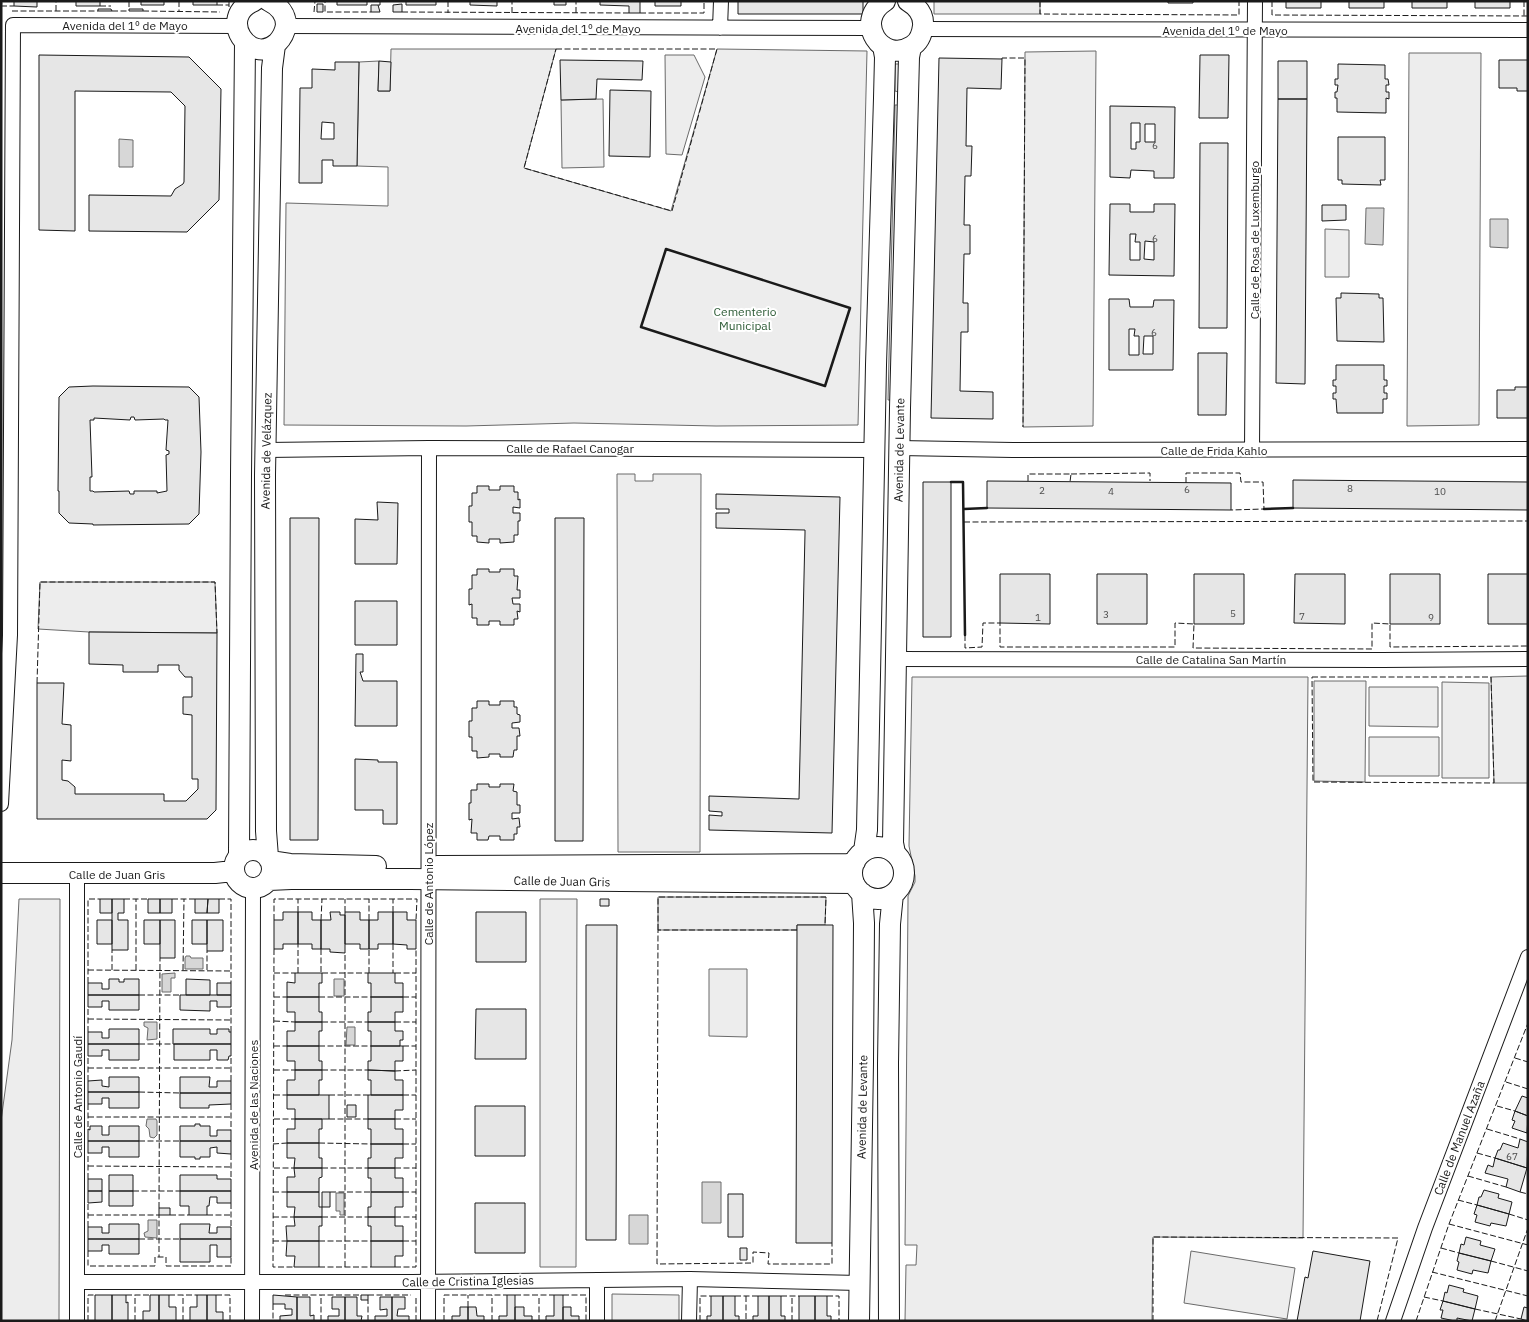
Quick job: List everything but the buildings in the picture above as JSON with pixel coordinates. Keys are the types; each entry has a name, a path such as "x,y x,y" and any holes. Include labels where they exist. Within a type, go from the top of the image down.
{"street":[{"path":"720,28 721,1"},
{"name":"Calle de Rosa de Luxemburgo","path":"1252,450 1255,1"},
{"path":"261,2 283,13 286,26 282,36 275,45 263,49 256,48 241,34 241,10 261,2"},
{"path":"882,2 872,15 871,28 874,38 882,46 896,51 911,47 918,40 923,29 922,16 912,2"},
{"name":"Avenida del 1º de Mayo","path":"1,804 10,635 13,25 241,34"},
{"name":"Avenida del 1º de Mayo","path":"286,26 871,28"},
{"name":"Avenida del 1º de Mayo","path":"923,29 1528,30"},
{"name":"Avenida de Velázquez","path":"236,863 241,475 241,34"},
{"name":"Avenida de Velázquez","path":"265,872 266,450 272,68 275,45"},
{"name":"Avenida de Levante","path":"859,857 867,820 874,450 884,98 884,57 882,46"},
{"name":"Avenida de Levante","path":"895,853 892,843 899,448 909,58 911,47"},
{"name":"Calle de Rafael Canogar","path":"266,450 428,448 874,450"},
{"name":"Calle de Antonio López","path":"428,448 428,1321"},
{"name":"Calle de Frida Kahlo","path":"899,448 1528,449"},
{"name":"Calle de Catalina San Martín","path":"895,659 1382,660 1528,658"},
{"path":"874,848 885,848 895,853 904,871 902,884 893,894 886,898 877,899 869,897 858,888 852,875 859,857 874,848"},
{"name":"Calle de Juan Gris","path":"1,873 215,873 236,863 252,850 263,853 265,872 291,879 427,873 833,864 859,857"},
{"path":"236,863 234,876 242,886 265,872"},
{"name":"Avenida de las Naciones","path":"252,1321 265,872"},
{"name":"Calle de Juan Gris","path":"427,873 858,888"},
{"name":"Calle de Antonio Gaudí","path":"77,874 77,1321"},
{"name":"Avenida de Levante","path":"858,888 864,923 859,1321"},
{"name":"Avenida de Levante","path":"889,1321 888,1064 890,924 893,894"},
{"name":"Calle de Manuel Azaña","path":"1393,1321 1425,1228 1528,956"},
{"path":"689,1321 690,1279"},
{"name":"Calle de Cristina Iglesias","path":"77,1282 428,1282 690,1279 859,1283"},
{"path":"597,1280 597,1321"}],"shaded area":[{"path":"934,1 1040,1 1040,14 934,14"},
{"path":"391,49 556,49 524,168 671,211 717,49 867,51 858,425 716,426 574,423 466,426 284,425 286,203 388,206 388,167 357,166 359,62 379,61 378,91 390,91"},
{"path":"1096,51 1093,426 1023,427 1025,52"},
{"path":"1409,53 1481,53 1479,425 1407,426"},
{"path":"665,55 694,55 705,77 682,155 666,154"},
{"path":"895,64 900,64 899,92 895,91"},
{"path":"603,99 604,167 562,168 561,100"},
{"path":"895,105 899,105 891,400 888,400"},
{"path":"119,139 133,140 133,167 119,167"},
{"path":"1366,208 1384,208 1383,245 1365,244"},
{"path":"1490,219 1508,219 1508,248 1490,247"},
{"path":"1325,229 1349,230 1349,277 1325,277"},
{"path":"617,474 635,474 635,481 653,481 653,474 701,474 700,852 618,852"},
{"path":"40,582 215,582 217,633 89,632 38,629"},
{"path":"1528,676 1528,783 1494,783 1491,677"},
{"path":"912,677 1308,677 1303,1238 1153,1237 1152,1321 905,1321 906,1265 916,1265 917,1245 905,1245 908,896 915,882 909,846"},
{"path":"1314,681 1366,681 1365,782 1314,781"},
{"path":"1442,682 1489,683 1489,778 1442,778"},
{"path":"1369,687 1438,687 1438,727 1369,726"},
{"path":"1369,737 1439,737 1439,776 1369,776"},
{"path":"658,897 826,897 825,925 797,925 797,930 658,930"},
{"path":"19,899 60,899 59,1321 1,1321 1,1121 12,1040"},
{"path":"540,899 577,899 576,1267 540,1267"},
{"path":"186,956 203,958 203,969 185,969"},
{"path":"709,969 747,969 747,1037 709,1036"},
{"path":"175,973 175,978 171,978 171,992 162,992 162,974"},
{"path":"334,979 344,979 344,996 334,996"},
{"path":"144,1022 157,1022 157,1039 147,1040 148,1028 144,1026"},
{"path":"347,1027 355,1027 355,1045 346,1045"},
{"path":"147,1119 156,1119 157,1121 157,1135 154,1138 150,1137 149,1129 146,1126"},
{"path":"702,1182 721,1182 721,1223 702,1223"},
{"path":"336,1193 344,1193 344,1215 340,1215 340,1211 336,1211"},
{"path":"629,1215 648,1215 648,1244 629,1244"},
{"path":"148,1220 157,1220 157,1238 145,1237 144,1233 148,1231"},
{"path":"1191,1251 1295,1268 1287,1319 1184,1303"},
{"path":"612,1294 679,1295 679,1321 612,1321"}],"fence":[{"path":"1,9 2,1"},
{"path":"56,1 56,11"},
{"path":"129,1 129,9"},
{"path":"179,1 179,11"},
{"path":"229,1 229,9"},
{"path":"314,12 315,1 325,1 325,12 371,12"},
{"path":"378,5 380,5 380,1"},
{"path":"448,1 448,13"},
{"path":"512,1 512,13"},
{"path":"576,1 576,13"},
{"path":"640,13 704,13 704,1"},
{"path":"1040,1 1040,14 1239,15 1239,1"},
{"path":"1272,1 1272,15 1528,16"},
{"path":"1524,1 1524,16"},
{"path":"217,5 229,5"},
{"path":"1,6 14,6"},
{"path":"100,6 111,6"},
{"path":"12,11 98,11"},
{"path":"112,11 129,11"},
{"path":"143,11 220,12"},
{"path":"402,12 629,13"},
{"path":"556,49 717,49 672,211 524,168 556,49"},
{"path":"1002,59 1025,58 1023,427"},
{"path":"1071,474 1150,473 1150,481"},
{"path":"1186,483 1186,473 1240,473 1241,482 1263,482 1264,509 1231,510"},
{"path":"1028,481 1028,474 1071,474 1070,482"},
{"path":"964,522 1528,521"},
{"path":"37,683 40,582 215,582 217,633"},
{"path":"965,635 965,648 982,647 983,623 1000,623 1000,647 1175,647 1175,623 1194,624 1193,648 1372,649 1372,623 1390,624 1390,647 1528,646"},
{"path":"1312,677 1491,677 1494,783 1313,782 1312,677"},
{"path":"658,930 658,897 826,897 825,925"},
{"path":"88,983 88,899 100,899"},
{"path":"124,899 148,899"},
{"path":"136,899 136,970"},
{"path":"172,899 195,899"},
{"path":"183,970 184,899"},
{"path":"219,899 231,899 231,983"},
{"path":"274,920 274,899 417,899 416,920"},
{"path":"298,899 298,912"},
{"path":"321,920 322,899"},
{"path":"345,899 345,912"},
{"path":"369,899 369,920"},
{"path":"393,899 393,912"},
{"path":"797,930 658,930 657,1264 753,1263 753,1252 769,1253 768,1264 832,1264 832,1243"},
{"path":"298,944 298,973"},
{"path":"393,944 393,973"},
{"path":"274,949 273,1267 294,1267"},
{"path":"321,949 321,973"},
{"path":"369,949 369,973"},
{"path":"395,1267 416,1267 416,949"},
{"path":"112,950 112,970"},
{"path":"207,951 207,970"},
{"path":"345,953 345,1267"},
{"path":"159,1208 160,958"},
{"path":"88,970 231,971"},
{"path":"274,973 295,973"},
{"path":"322,973 368,973"},
{"path":"395,973 416,973"},
{"path":"139,995 180,995"},
{"path":"274,997 287,997"},
{"path":"319,997 371,997"},
{"path":"403,997 416,997"},
{"path":"88,1007 88,1032"},
{"path":"231,1007 231,1032"},
{"path":"88,1019 231,1020"},
{"path":"274,1021 295,1022"},
{"path":"322,1022 368,1022"},
{"path":"395,1022 416,1022"},
{"path":"1416,1321 1449,1224 1528,1023"},
{"path":"139,1044 173,1044"},
{"path":"274,1046 287,1046"},
{"path":"319,1046 371,1046"},
{"path":"403,1046 416,1046"},
{"path":"88,1056 88,1081"},
{"path":"231,1056 231,1081"},
{"path":"1515,1058 1528,1062"},
{"path":"88,1068 231,1068"},
{"path":"274,1070 295,1070"},
{"path":"322,1070 368,1070"},
{"path":"395,1071 416,1070"},
{"path":"1506,1082 1528,1089"},
{"path":"139,1092 180,1093"},
{"path":"274,1095 287,1095"},
{"path":"329,1095 368,1095"},
{"path":"403,1095 416,1095"},
{"path":"88,1104 88,1129"},
{"path":"231,1104 231,1130"},
{"path":"1497,1106 1515,1111"},
{"path":"88,1117 231,1117"},
{"path":"274,1119 295,1119"},
{"path":"329,1119 368,1119"},
{"path":"395,1119 416,1119"},
{"path":"1487,1129 1520,1139"},
{"path":"139,1141 180,1141"},
{"path":"273,1144 287,1143"},
{"path":"319,1143 371,1144"},
{"path":"403,1144 416,1144"},
{"path":"88,1153 88,1179"},
{"path":"1477,1153 1495,1158"},
{"path":"231,1154 231,1179"},
{"path":"88,1166 231,1167"},
{"path":"274,1168 294,1168"},
{"path":"322,1168 368,1168"},
{"path":"395,1168 416,1168"},
{"path":"1468,1176 1506,1187"},
{"path":"133,1191 180,1191"},
{"path":"273,1192 287,1192"},
{"path":"330,1192 371,1192"},
{"path":"403,1192 416,1192"},
{"path":"1520,1192 1528,1194"},
{"path":"1458,1200 1477,1205"},
{"path":"88,1203 88,1227"},
{"path":"231,1203 231,1227"},
{"path":"1509,1214 1528,1220"},
{"path":"88,1215 159,1215 159,1257"},
{"path":"170,1215 189,1215"},
{"path":"207,1215 231,1215"},
{"path":"273,1217 294,1217"},
{"path":"322,1217 368,1217"},
{"path":"395,1217 416,1217"},
{"path":"1449,1224 1528,1245"},
{"path":"1495,1321 1528,1228"},
{"path":"1153,1321 1153,1237 1398,1238 1377,1321"},
{"path":"139,1239 180,1239"},
{"path":"273,1241 287,1241"},
{"path":"319,1241 371,1241"},
{"path":"403,1241 416,1241"},
{"path":"1441,1248 1459,1253"},
{"path":"88,1251 88,1266 155,1266 155,1257 166,1257 166,1266 231,1266 231,1257"},
{"path":"1491,1261 1528,1271"},
{"path":"319,1267 371,1267"},
{"path":"1432,1272 1528,1296"},
{"path":"88,1321 88,1295 95,1295"},
{"path":"126,1295 150,1295"},
{"path":"135,1295 135,1321"},
{"path":"169,1295 197,1295"},
{"path":"183,1295 183,1321"},
{"path":"216,1295 230,1295 230,1321"},
{"path":"285,1295 361,1295"},
{"path":"321,1295 321,1321"},
{"path":"368,1295 411,1295"},
{"path":"444,1321 444,1295 507,1295"},
{"path":"468,1295 468,1307"},
{"path":"492,1295 492,1321"},
{"path":"515,1295 554,1295"},
{"path":"563,1295 586,1295 586,1321"},
{"path":"539,1296 539,1321"},
{"path":"700,1321 700,1296 711,1296"},
{"path":"735,1296 758,1296"},
{"path":"746,1296 746,1321"},
{"path":"781,1296 799,1296"},
{"path":"792,1296 792,1321"},
{"path":"827,1296 839,1296 839,1321"},
{"path":"1424,1297 1443,1301"},
{"path":"416,1298 416,1321"},
{"path":"368,1300 368,1321"},
{"path":"273,1304 273,1321"},
{"path":"1475,1309 1521,1319"}],"wall":[{"path":"666,249 850,308 825,386 641,327 666,249"},
{"path":"951,482 963,482 965,635"},
{"path":"964,509 987,508"},
{"path":"1264,509 1293,508"}],"park label":[{"name":"Cementerio Municipal","path":"745,318"}]}
